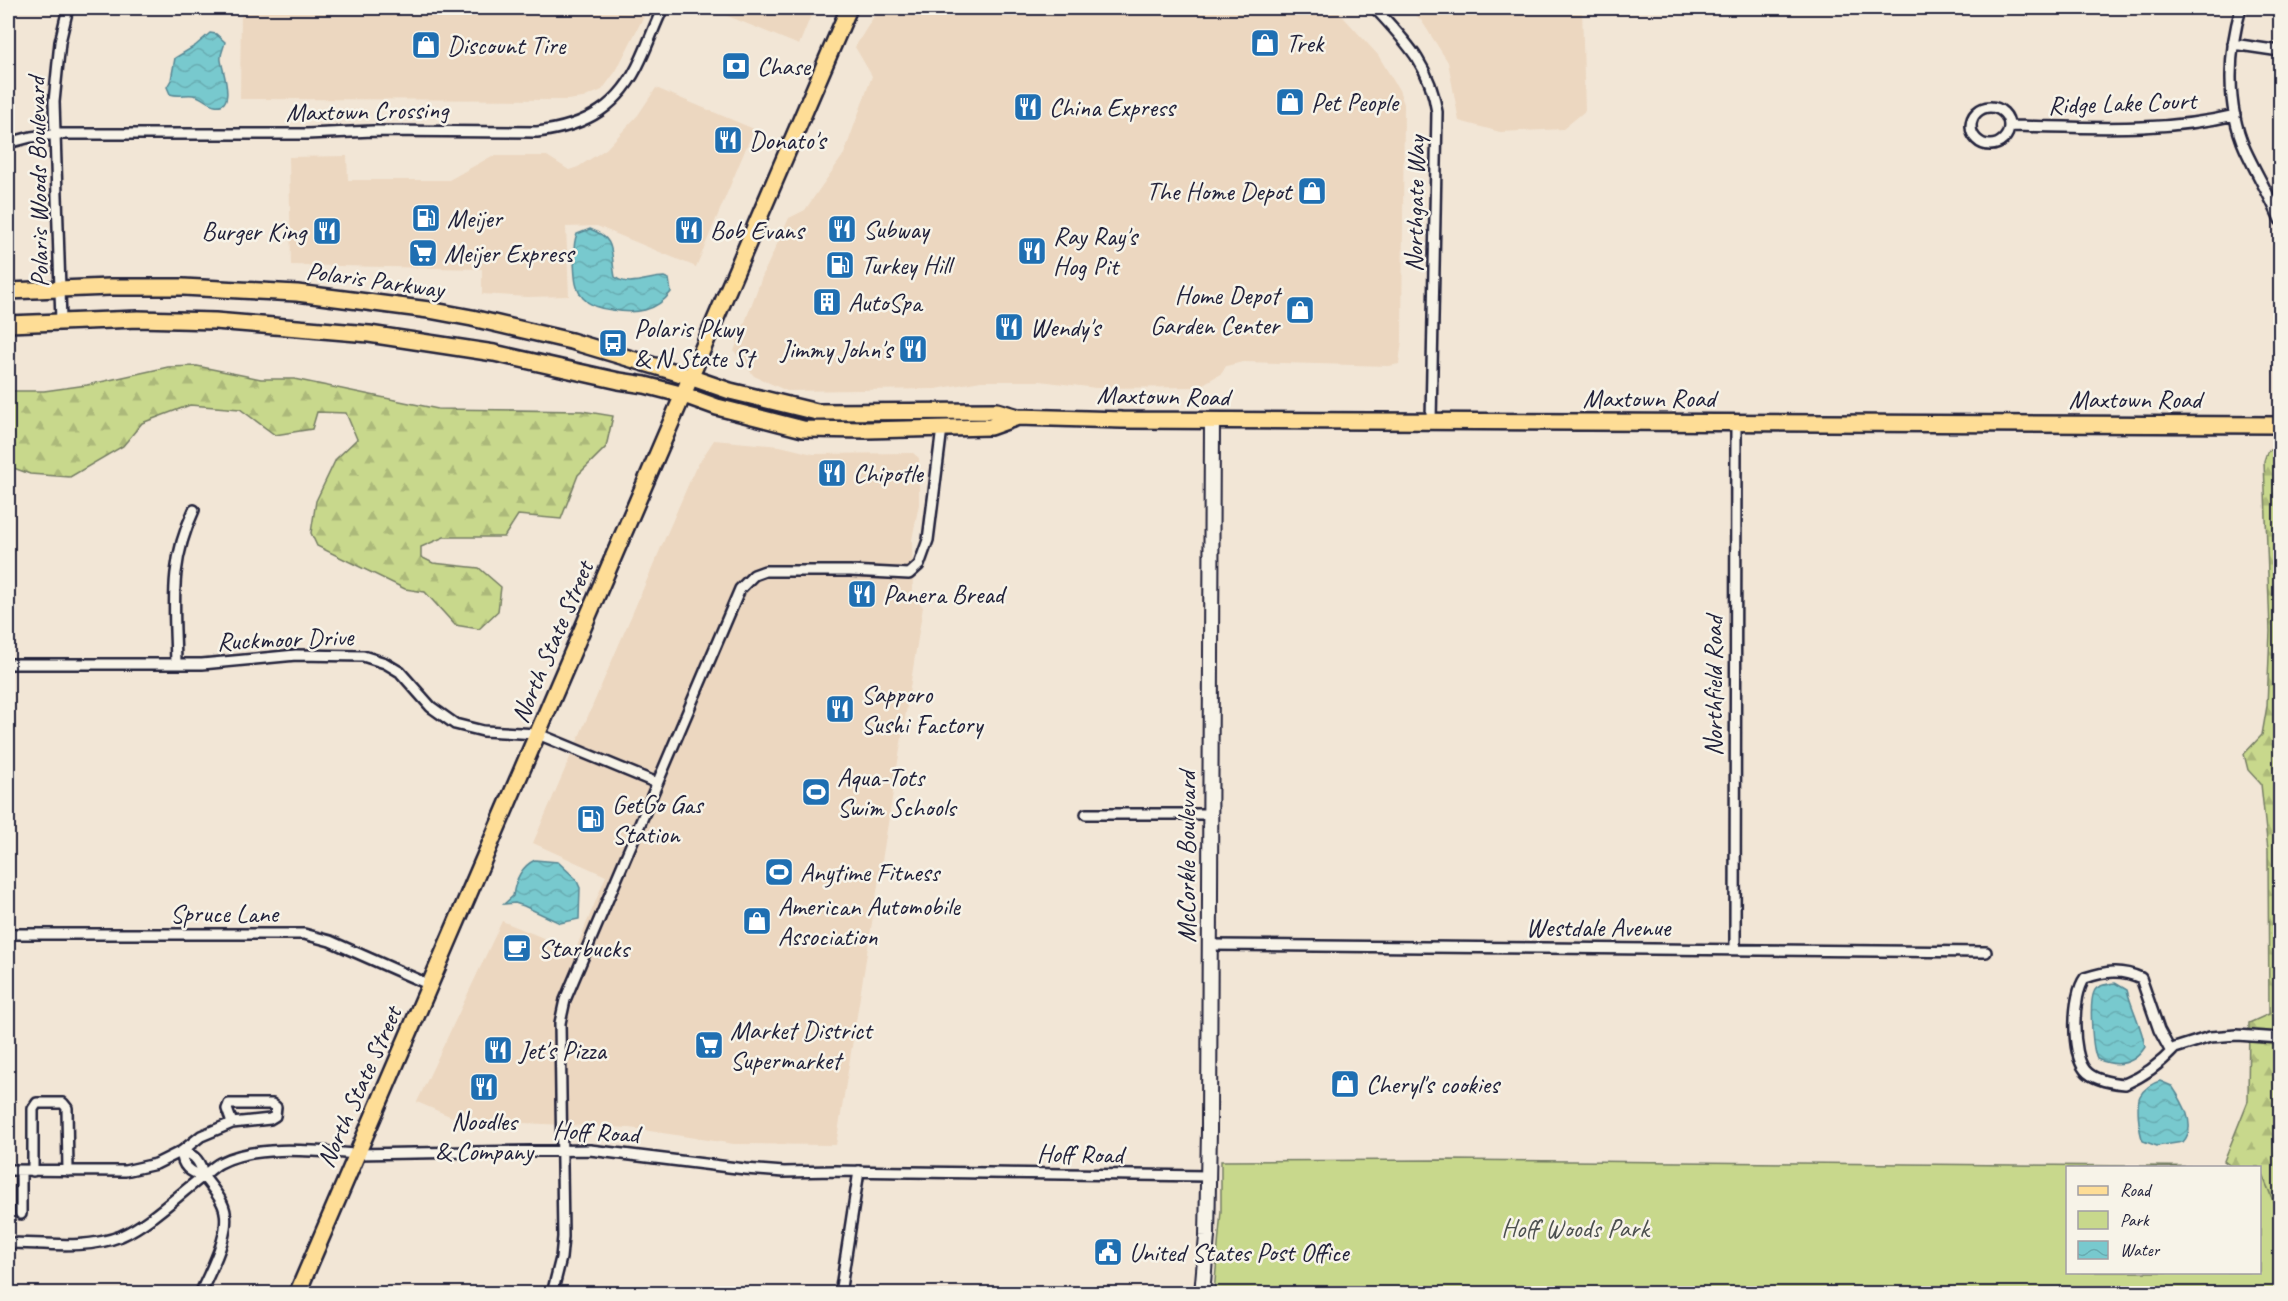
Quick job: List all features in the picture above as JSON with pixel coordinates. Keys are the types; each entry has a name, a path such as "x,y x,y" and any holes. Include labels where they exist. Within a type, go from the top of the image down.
{"main road":[{"name":"North State Street","path":"297,1293 849,8"},
{"name":"Polaris Parkway","path":"8,291 183,287 297,293 409,307 472,318 571,341 692,378"},
{"name":"Polaris Parkway","path":"8,324 138,319 215,321 369,334 494,353 684,394"},
{"name":"Maxtown Road","path":"692,378 730,391 817,412 997,411 1018,417 1212,420 2280,424"},
{"name":"Maxtown Road","path":"684,394 717,406 803,429 990,427 1018,417"},
{"path":"867,430 875,423 939,418 949,411"}],"street":[{"name":"Polaris Woods Boulevard","path":"61,321 54,102 56,72 68,8"},
{"name":"Maxtown Crossing","path":"8,143 56,134 307,134 373,131 537,132 555,130 586,120 601,111 624,89 641,60 663,8"},
{"name":"Northgate Way","path":"1375,8 1412,49 1422,64 1435,96 1437,112 1431,421"},
{"path":"2241,8 2231,68 2235,115 2244,147 2280,220"},
{"path":"2234,44 2280,51"},
{"path":"1986,107 1999,110 2005,115 2010,126 2005,137 1994,144 1985,145 1978,141 1971,129 1973,116 1978,110 1986,107"},
{"name":"Ridge Lake Court","path":"2010,126 2156,127 2196,123 2235,115"},
{"name":"McCorkle Boulevard","path":"1202,1293 1207,1236 1208,1176 1212,420"},
{"name":"Northfield Road","path":"1735,950 1736,423"},
{"path":"552,1293 561,1258 563,1237 560,1023 565,1000 740,589 754,574 765,571 909,574 919,565 928,540 942,428"},
{"path":"176,664 173,610 175,569 182,539 194,510"},
{"name":"Ruckmoor Drive","path":"8,664 202,664 296,655 363,656 393,667 407,679 431,707 455,724 483,731 538,734 657,783"},
{"path":"1086,814 1210,814"},
{"name":"Spruce Lane","path":"8,934 304,934 330,941 430,984"},
{"name":"Westdale Avenue","path":"1210,945 1986,952"},
{"path":"2171,1052 2159,1030 2142,978 2128,972 2115,971 2085,978 2076,1000 2078,1055 2087,1072 2101,1079 2125,1084 2153,1067 2171,1052 2175,1048 2210,1037 2237,1035 2280,1038"},
{"path":"33,1171 33,1109 37,1103 63,1103 67,1108 68,1171"},
{"path":"8,1170 125,1171 156,1164 182,1150 201,1136 232,1123 270,1119 275,1116 276,1107 272,1104 229,1104 227,1109 232,1123"},
{"path":"182,1150 182,1159 191,1172 203,1176 224,1205 224,1241 200,1293"},
{"name":"Hoff Road","path":"8,1243 88,1244 123,1235 220,1163 249,1154 318,1151 356,1154 590,1150 784,1172 1208,1176"},
{"path":"21,1170 21,1214"},
{"path":"840,1293 859,1171"}],"shaded area":[{"path":"241,8 648,8 616,71 602,90 583,98 567,100 240,99"},
{"path":"708,8 814,8 799,45"},
{"path":"879,8 1335,8 1378,55 1399,90 1404,104 1402,340 1399,364 1389,366 1243,362 1226,366 1222,373 1198,387 1096,388 1040,381 981,381 936,389 787,391 754,376 734,351 762,277 789,218 805,210 844,154 872,76 855,47"},
{"path":"1409,8 1582,8 1585,111 1563,129 1500,132 1459,121 1448,62 1421,20"},
{"path":"656,88 754,129 696,267 597,226 566,227 569,296 527,297 482,294 482,269 291,265 289,157 347,156 348,180 449,180 492,156 547,156 569,170 578,167 606,149 638,115"},
{"path":"714,440 780,446 813,454 913,453 919,458 919,504 912,540 913,595 923,607 836,1145 734,1144 630,1128 459,1120 417,1102 502,921 575,951 606,876 533,843 695,469"}],"green space":[{"path":"197,366 261,379 294,379 438,409 582,411 613,416 606,447 578,475 561,519 518,515 504,537 444,537 421,547 421,557 433,563 479,568 501,587 498,611 479,629 455,625 425,592 405,589 317,546 311,533 316,501 336,459 357,439 346,413 317,412 312,429 275,435 240,409 190,405 142,423 123,446 70,477 30,474 8,466 8,391 44,391 87,385 168,367"},
{"path":"2273,449 2280,450 2280,725 2277,762 2280,765 2280,1238 2261,1200 2261,1166 2231,1166 2224,1161 2248,1101 2249,1023 2269,1014 2268,850 2261,784 2248,770 2244,754 2262,735 2267,706 2270,631 2264,461 2267,452"},
{"name":"Hoff Woods Park","path":"1445,1160 2143,1166 2066,1166 2066,1274 2261,1274 2261,1171 2280,1218 2280,1293 1214,1293 1221,1211 1221,1161"}],"water":[{"path":"210,33 216,34 225,42 221,57 227,95 222,105 215,105 196,96 170,94 167,87 171,80 175,58 195,46"},
{"path":"590,229 605,237 611,247 615,277 632,282 664,277 669,279 671,292 652,308 637,311 604,309 586,301 576,285 574,248 577,234"},
{"path":"535,860 558,862 576,879 580,888 579,919 560,923 524,906 515,903 504,904 513,896 515,885 522,871"},
{"path":"2115,983 2127,990 2145,1047 2135,1058 2117,1064 2097,1059 2091,1015 2095,990 2103,985"},
{"path":"2160,1081 2172,1086 2187,1114 2189,1129 2183,1142 2157,1146 2143,1141 2138,1118 2140,1096 2154,1083"}],"place":[{"name":"Trek","path":"1265,43"},
{"name":"Discount Tire","path":"426,45"},
{"name":"Chase","path":"736,66"},
{"name":"Pet People","path":"1290,102"},
{"name":"China Express","path":"1028,107"},
{"name":"Donato's","path":"728,140"},
{"name":"The Home Depot","path":"1312,191"},
{"name":"Meijer","path":"426,218"},
{"name":"Subway","path":"842,229"},
{"name":"Bob Evans","path":"689,230"},
{"name":"Burger King","path":"327,231"},
{"name":"Ray Ray's Hog Pit","path":"1032,251"},
{"name":"Meijer Express","path":"423,253"},
{"name":"Turkey Hill","path":"840,265"},
{"name":"AutoSpa","path":"827,302"},
{"name":"Home Depot Garden Center","path":"1300,310"},
{"name":"Wendy's","path":"1009,327"},
{"name":"Polaris Pkwy & N State St","path":"613,343"},
{"name":"Jimmy John's","path":"913,349"},
{"name":"Chipotle","path":"832,473"},
{"name":"Panera Bread","path":"862,594"},
{"name":"Sapporo Sushi Factory","path":"840,709"},
{"name":"Aqua-Tots Swim Schools","path":"816,792"},
{"name":"GetGo Gas Station","path":"591,819"},
{"name":"Anytime Fitness","path":"779,872"},
{"name":"American Automobile Association","path":"757,921"},
{"name":"Starbucks","path":"517,948"},
{"name":"Market District Supermarket","path":"709,1045"},
{"name":"Jet's Pizza","path":"498,1050"},
{"name":"Cheryl's cookies","path":"1345,1084"},
{"name":"Noodles & Company","path":"484,1087"},
{"name":"United States Post Office","path":"1108,1252"}]}
